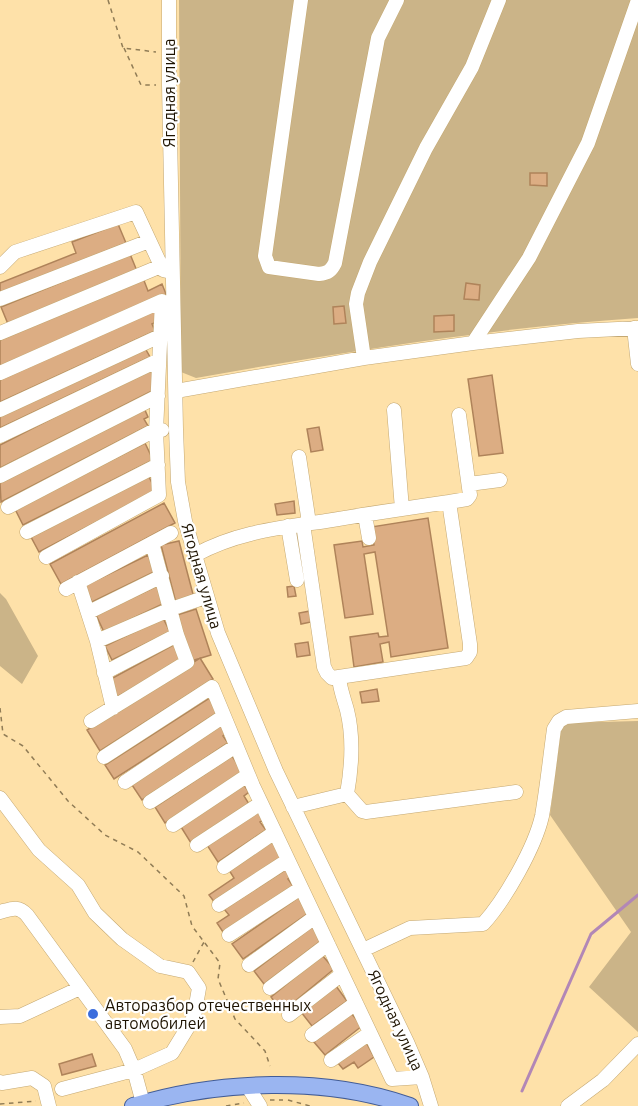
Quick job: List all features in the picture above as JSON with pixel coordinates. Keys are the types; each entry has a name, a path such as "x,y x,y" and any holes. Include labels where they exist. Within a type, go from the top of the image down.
{"main road":[{"path":"138,1104 185,1093 289,1085 333,1088 410,1106"}],"street":[{"name":"Ягодная улица","path":"169,0 166,269 176,391 178,482 195,555 206,597 233,672 276,771 422,1077 431,1106"},
{"path":"301,0 265,256 269,267 319,274 332,270 335,263 378,38 397,0"},
{"path":"364,358 356,304 358,293 370,262 426,148 472,67 499,0"},
{"path":"473,343 529,258 588,143 638,0"},
{"path":"0,267 15,252 135,212 166,269 1,329"},
{"path":"0,299 149,241"},
{"path":"0,373 162,301 156,431 159,495 46,556"},
{"path":"176,391 364,358 578,331 636,328 638,364"},
{"path":"0,410 160,336"},
{"path":"0,436 159,360"},
{"path":"0,476 158,396"},
{"path":"394,410 402,509"},
{"path":"195,555 217,543 252,532 467,499 470,495 469,484 459,415"},
{"path":"8,507 156,431 176,429"},
{"path":"299,457 324,667 332,678 458,660 466,658 470,652 449,502"},
{"path":"27,532 158,465"},
{"path":"469,484 500,480"},
{"path":"366,515 369,538"},
{"path":"288,526 297,580"},
{"path":"113,708 89,612 72,585 171,533"},
{"path":"91,721 187,662 177,635 152,543"},
{"path":"89,612 162,576"},
{"path":"97,641 171,609 206,597"},
{"path":"104,673 177,635"},
{"path":"339,678 352,740 352,768 347,794"},
{"path":"104,758 212,687 261,803 392,1079 422,1077"},
{"path":"363,950 410,928 483,924 493,913 521,869 541,818 554,729 559,722 566,717 638,711"},
{"path":"125,782 224,716"},
{"path":"150,802 236,746"},
{"path":"173,825 251,781 276,771"},
{"path":"347,794 366,812 516,792"},
{"path":"293,807 347,794"},
{"path":"0,798 39,850 78,885 95,913 122,939 160,966 188,972 199,988 194,1017 172,1053 134,1070 62,1089"},
{"path":"197,845 261,803"},
{"path":"224,867 275,832"},
{"path":"219,905 288,860"},
{"path":"229,934 301,888"},
{"path":"0,912 21,909 125,1049 134,1070 138,1104"},
{"path":"249,965 315,917"},
{"path":"270,988 328,944"},
{"path":"289,1015 342,974"},
{"path":"0,1017 20,1016 80,988"},
{"path":"312,1035 356,1003"},
{"path":"331,1060 370,1033"},
{"path":"568,1106 603,1080 638,1044"},
{"path":"1,1083 32,1078 44,1086 49,1103"},
{"path":"248,1087 260,1106"}],"path":[{"path":"108,0 123,48 141,85 169,86"},
{"path":"123,48 136,51 151,50 169,56"},
{"path":"0,708 3,734 23,746 68,801 105,835 138,852 184,896 192,926 220,963 218,979 235,1018 265,1051 270,1066"},
{"path":"188,972 204,942"},
{"path":"0,1104 49,1103"}],"shaded area":[{"path":"179,0 638,0 638,318 527,328 417,342 196,378 181,372"},
{"path":"0,593 6,599 38,656 22,684 0,666"},
{"path":"638,721 638,1032 589,987 631,932 550,815 562,723"}],"building":[{"path":"530,173 547,173 547,186 530,185"},
{"path":"118,224 126,243 0,293 0,283 76,253 72,242"},
{"path":"130,254 137,271 8,324 1,307"},
{"path":"143,278 148,291 162,284 166,294 0,366 0,340"},
{"path":"466,283 480,285 479,300 464,299"},
{"path":"344,306 346,323 334,324 333,307"},
{"path":"154,310 159,321 152,324 155,331 0,402 0,380"},
{"path":"454,315 454,331 434,332 434,316"},
{"path":"145,348 150,357 0,428 0,416"},
{"path":"152,367 157,376 152,379 156,389 0,468 0,445"},
{"path":"492,375 503,453 479,456 468,379"},
{"path":"144,408 148,417 144,419 148,426 1,502 0,483"},
{"path":"319,427 323,450 311,452 307,429"},
{"path":"145,443 153,460 23,525 15,509"},
{"path":"148,475 156,491 39,552 31,537"},
{"path":"294,501 295,513 277,515 275,504"},
{"path":"164,503 175,523 61,584 50,564"},
{"path":"428,518 448,648 391,657 389,642 380,644 383,662 354,667 350,637 378,633 379,637 388,636 375,552 364,554 373,614 345,618 334,545 362,541 363,547 374,545 371,527"},
{"path":"179,541 194,598 176,603 161,545"},
{"path":"148,555 156,571 92,602 84,586"},
{"path":"159,585 167,602 104,632 96,615"},
{"path":"294,586 296,596 288,597 287,587"},
{"path":"196,609 211,655 191,661 177,615"},
{"path":"310,611 311,622 301,624 299,613"},
{"path":"163,618 170,632 112,660 105,646"},
{"path":"308,642 310,655 297,657 295,644"},
{"path":"175,644 184,660 117,697 109,680"},
{"path":"200,658 213,679 100,751 87,730"},
{"path":"377,689 379,701 362,703 360,692"},
{"path":"211,697 220,711 114,779 105,765"},
{"path":"223,724 229,732 223,736 228,743 142,800 132,785"},
{"path":"232,756 243,772 165,823 155,807"},
{"path":"244,785 249,792 244,796 249,804 191,843 181,827"},
{"path":"259,811 265,819 260,822 266,830 218,862 207,845"},
{"path":"273,840 284,856 215,903 209,895 234,878 229,870"},
{"path":"288,868 293,876 288,879 293,886 223,932 217,923 229,915 224,909"},
{"path":"299,897 310,912 243,959 232,944"},
{"path":"312,927 322,940 264,984 254,971"},
{"path":"322,955 334,969 282,1012 271,997"},
{"path":"336,986 347,1001 312,1026 301,1012"},
{"path":"351,1013 362,1026 325,1055 314,1042"},
{"path":"366,1042 374,1057 358,1068 354,1062 343,1069 337,1062"},
{"path":"92,1054 96,1066 62,1075 59,1064"}],"waterway":[{"path":"522,1091 591,934 638,895"}],"place":[{"name":"Авторазбор отечественных автомобилей","path":"93,1014"}]}
